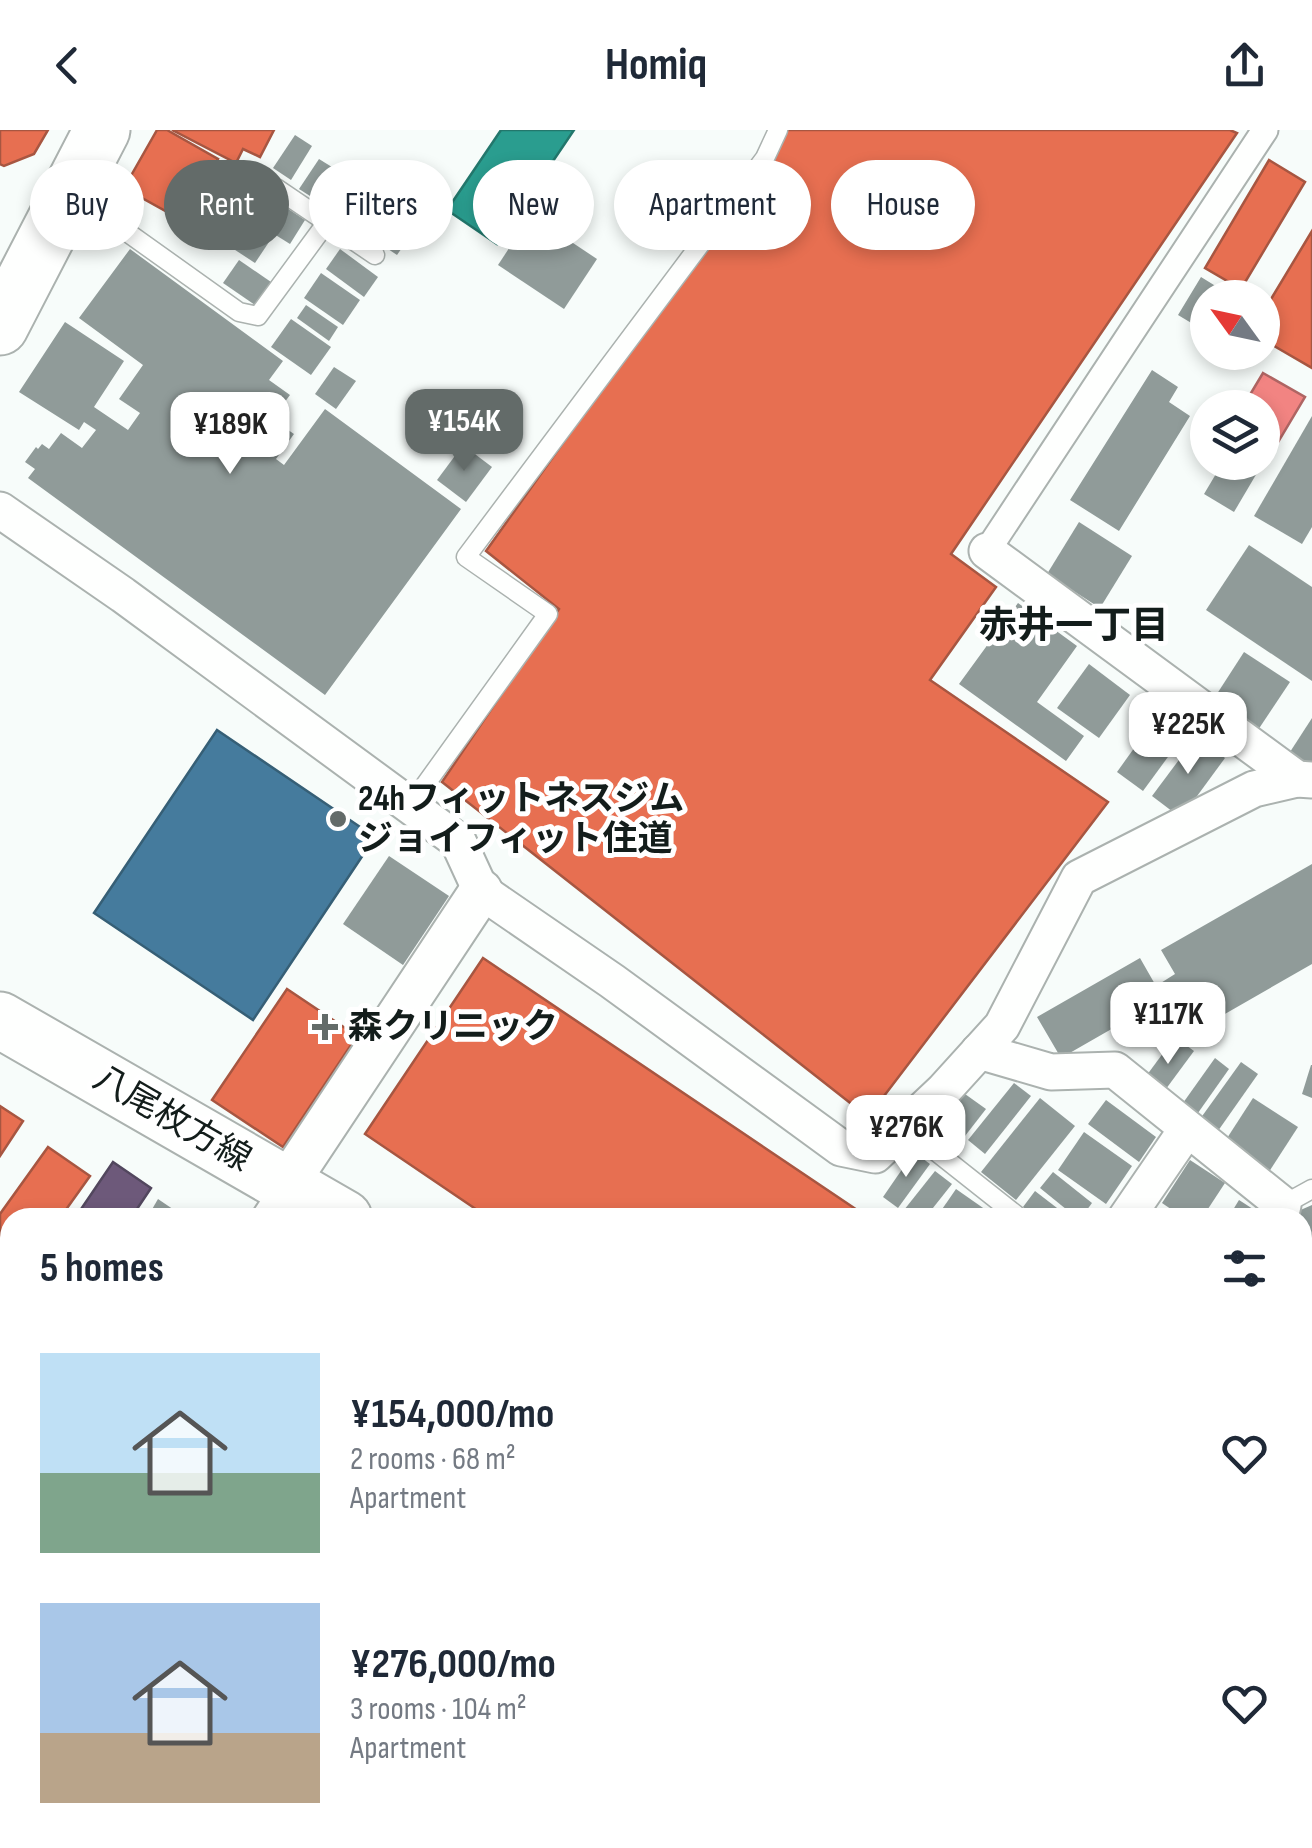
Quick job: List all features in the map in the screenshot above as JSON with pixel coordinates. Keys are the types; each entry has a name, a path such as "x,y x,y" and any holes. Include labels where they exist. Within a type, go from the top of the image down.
{"main road":[{"path":"87,160 102,130"},
{"path":"0,328 40,250"},
{"name":"八尾枚方線","path":"0,1020 275,1201 303,1208"}],"street":[{"path":"1265,130 987,551 1305,780"},
{"path":"0,510 458,841 481,891 841,1148 874,1155 943,1091 1002,1026 1080,878 1254,789 1305,780"},
{"path":"275,1201 481,891"},
{"path":"979,1051 1051,1072 1115,1070 1187,1130 1291,1204"},
{"path":"1133,1208 1187,1130"}],"lane":[{"path":"410,806 548,614 466,557 765,158 778,130"},
{"path":"144,245 239,312 258,316 309,247"},
{"path":"368,250 374,254"},
{"path":"905,1127 1007,1208"}],"building: Shops":[{"path":"0,130 48,130 34,154 4,166 0,164"},
{"path":"157,130 167,130 218,159 164,160 164,210 144,199 144,160 140,160"},
{"path":"172,130 274,130 260,157 243,149 238,160 230,160"},
{"path":"786,130 1237,133 951,554 996,587 930,680 1108,802 868,1117 442,782 559,609 486,551 700,250 811,250 811,160 765,160"},
{"path":"1269,160 1305,182 1246,280 1226,280 1205,268"},
{"path":"1312,231 1312,368 1280,349 1280,284"},
{"path":"483,958 854,1208 474,1208 365,1134"},
{"path":"287,989 357,1036 283,1147 212,1100"},
{"path":"0,1106 23,1121 0,1156"},
{"path":"48,1147 90,1176 67,1208 4,1208"}],"building: Offices":[{"path":"113,1162 151,1188 138,1208 82,1208"}],"building: Schools":[{"path":"501,130 574,130 554,160 481,160"},
{"path":"473,171 473,228 453,214 453,201"}],"building: Health":[{"path":"1263,373 1305,397 1280,439 1280,390 1253,390"}],"building: Public":[{"path":"217,730 375,837 253,1020 94,913"}],"building: Other":[{"path":"295,135 312,146 291,180 289,160 278,160"},
{"path":"309,174 309,195 299,189"},
{"path":"289,209 305,220 289,243"},
{"path":"131,250 283,361 269,380 290,395 272,419 294,434 276,459 284,465 325,409 461,509 325,695 28,478 35,469 25,462 36,447 42,444 49,449 61,433 82,448 96,430 84,422 79,430 19,392 65,322 124,361 94,407 128,430 140,413 119,399 143,365 79,318"},
{"path":"235,250 264,250 255,263"},
{"path":"341,250 378,277 364,297 326,269"},
{"path":"508,250 584,250 597,259 564,309 498,265"},
{"path":"239,260 271,282 255,305 223,283"},
{"path":"321,273 360,300 343,325 304,298"},
{"path":"1190,295 1190,322 1178,315"},
{"path":"306,305 338,327 329,341 297,318"},
{"path":"291,319 331,347 311,375 271,347"},
{"path":"334,367 356,381 336,409 315,394"},
{"path":"1152,370 1178,387 1169,402 1190,416 1119,531 1070,500"},
{"path":"1312,416 1312,527 1302,544 1254,516 1275,480 1280,480 1280,471"},
{"path":"463,445 492,467 466,502 437,480"},
{"path":"1212,480 1253,480 1234,512 1204,494"},
{"path":"1079,522 1132,556 1100,608 1047,574"},
{"path":"1249,545 1312,587 1312,681 1206,610"},
{"path":"1018,603 1077,646 1037,702 1084,736 1066,761 959,684"},
{"path":"1244,652 1290,682 1258,730 1213,700"},
{"path":"1089,664 1130,695 1099,738 1057,708"},
{"path":"1160,712 1187,731 1143,791 1117,772"},
{"path":"1312,718 1312,766 1290,752"},
{"path":"1196,737 1225,758 1181,818 1152,796"},
{"path":"389,856 449,896 403,965 343,924"},
{"path":"1312,864 1312,964 1197,1030 1176,992 1061,1058 1037,1017 1140,958 1156,986 1175,974 1161,950"},
{"path":"1175,1037 1194,1051 1160,1097 1141,1083"},
{"path":"1215,1058 1229,1069 1193,1120 1178,1110"},
{"path":"1241,1062 1258,1074 1213,1138 1195,1126"},
{"path":"1312,1065 1312,1098 1302,1094"},
{"path":"1014,1083 1031,1096 985,1154 968,1140"},
{"path":"965,1094 986,1109 958,1145 938,1129"},
{"path":"1040,1098 1075,1126 1016,1200 981,1172"},
{"path":"1253,1098 1298,1127 1265,1178 1220,1149"},
{"path":"1106,1100 1156,1137 1139,1162 1088,1124"},
{"path":"1084,1132 1132,1166 1106,1204 1058,1170"},
{"path":"914,1152 930,1164 898,1208 883,1197"},
{"path":"1190,1160 1225,1183 1209,1208 1169,1208 1162,1203"},
{"path":"935,1171 952,1184 933,1208 906,1208"},
{"path":"1053,1172 1092,1203 1088,1208 1065,1208 1040,1188"},
{"path":"956,1189 983,1208 943,1208"},
{"path":"1035,1191 1057,1208 1024,1208"},
{"path":"158,1199 171,1208 153,1208"},
{"path":"1239,1200 1251,1208 1234,1208"}],"place":[{"name":"24hフィットネスジム ジョイフィット住道","path":"338,819"},
{"name":"森クリニック","path":"325,1027"}],"district":[{"name":"赤井一丁目","path":"1074,626"}]}
